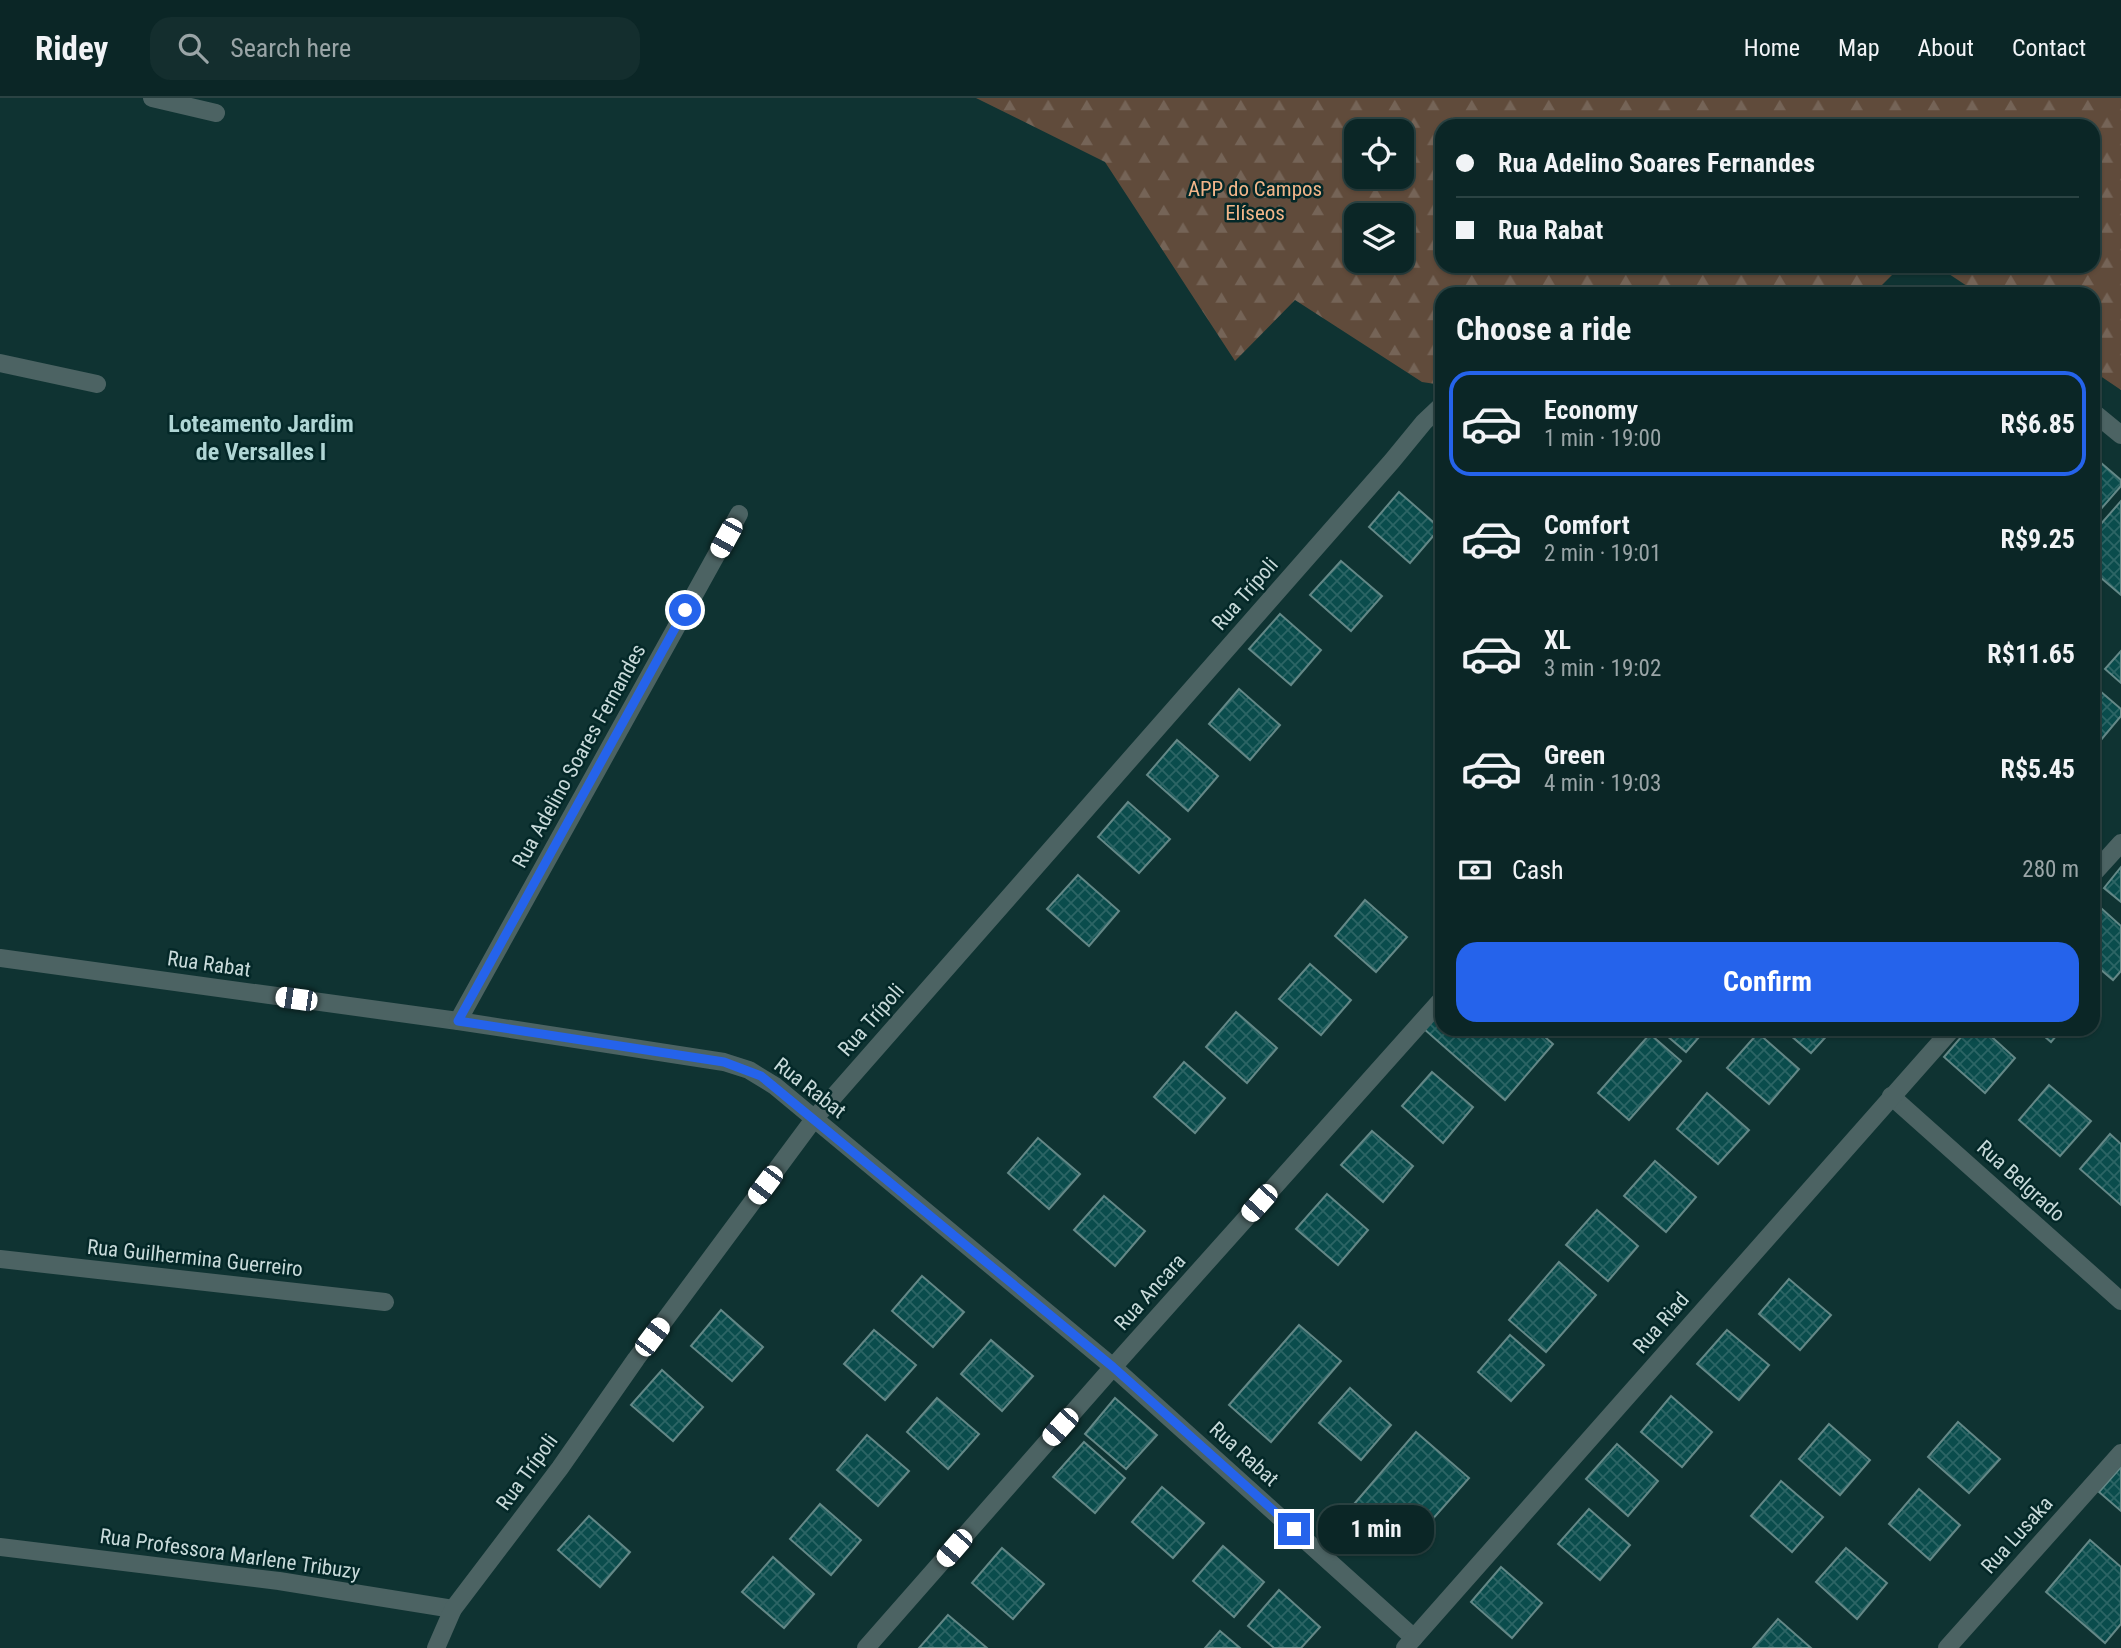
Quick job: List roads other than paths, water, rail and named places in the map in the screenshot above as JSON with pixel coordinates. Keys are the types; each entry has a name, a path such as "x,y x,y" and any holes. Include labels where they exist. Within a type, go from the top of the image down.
{"street":[{"path":"152,98 216,113"},
{"path":"0,363 97,384"},
{"name":"Rua Trípoli","path":"436,1648 453,1609 560,1468 636,1359 814,1119 1435,411"},
{"path":"2100,418 2121,435"},
{"name":"Rua Adelino Soares Fernandes","path":"458,1021 739,514"},
{"path":"2100,866 2121,843"},
{"name":"Rua Rabat","path":"0,958 458,1021 724,1062 761,1076 1113,1367 1410,1643"},
{"name":"Rua Ancara","path":"866,1648 1435,1007"},
{"name":"Rua Riad","path":"1410,1643 1946,1036"},
{"name":"Rua Belgrado","path":"1891,1096 2121,1301"},
{"name":"Rua Guilhermina Guerreiro","path":"0,1259 384,1302"},
{"name":"Rua Lusaka","path":"1947,1648 2121,1453"},
{"name":"Rua Professora Marlene Tribuzy","path":"0,1547 279,1581 453,1609"}],"district":[{"name":"Loteamento Jardim de Versalles I","path":"261,438"}],"park label":[{"name":"APP do Campos Elíseos","path":"1255,201"}]}
